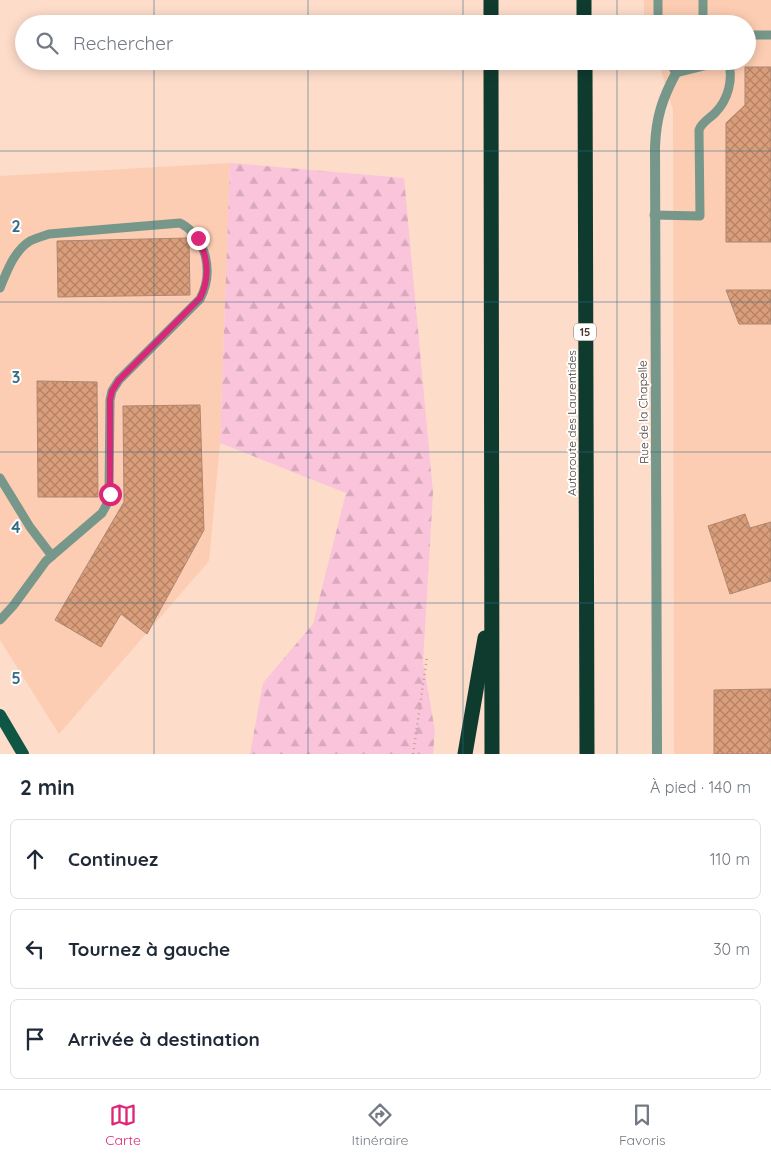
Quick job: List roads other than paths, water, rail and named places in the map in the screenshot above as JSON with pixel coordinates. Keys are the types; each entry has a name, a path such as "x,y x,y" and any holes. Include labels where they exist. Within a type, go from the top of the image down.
{"highway":[{"path":"491,0 491,15"},
{"path":"584,0 584,15"},
{"path":"491,70 492,754"},
{"name":"Autoroute des Laurentides","path":"585,70 587,754"},
{"path":"465,754 492,600"}],"main road":[{"path":"0,715 23,754"}],"street":[{"name":"Rue de la Chapelle","path":"656,754 654,215 656,129 662,103 676,73"}],"lane":[{"path":"658,0 658,15"},
{"path":"703,0 703,15"},
{"path":"756,35 771,35"},
{"path":"676,73 688,70"},
{"path":"654,215 700,216 699,130 724,101 730,83 730,70"},
{"path":"0,288 8,268 18,252 30,242 49,234 180,223 186,226 198,238 206,256 207,280 200,298 119,380 112,391 110,400 110,494 102,513 52,556 32,578 13,606 0,620"},
{"path":"0,478 30,528 52,556"}]}
